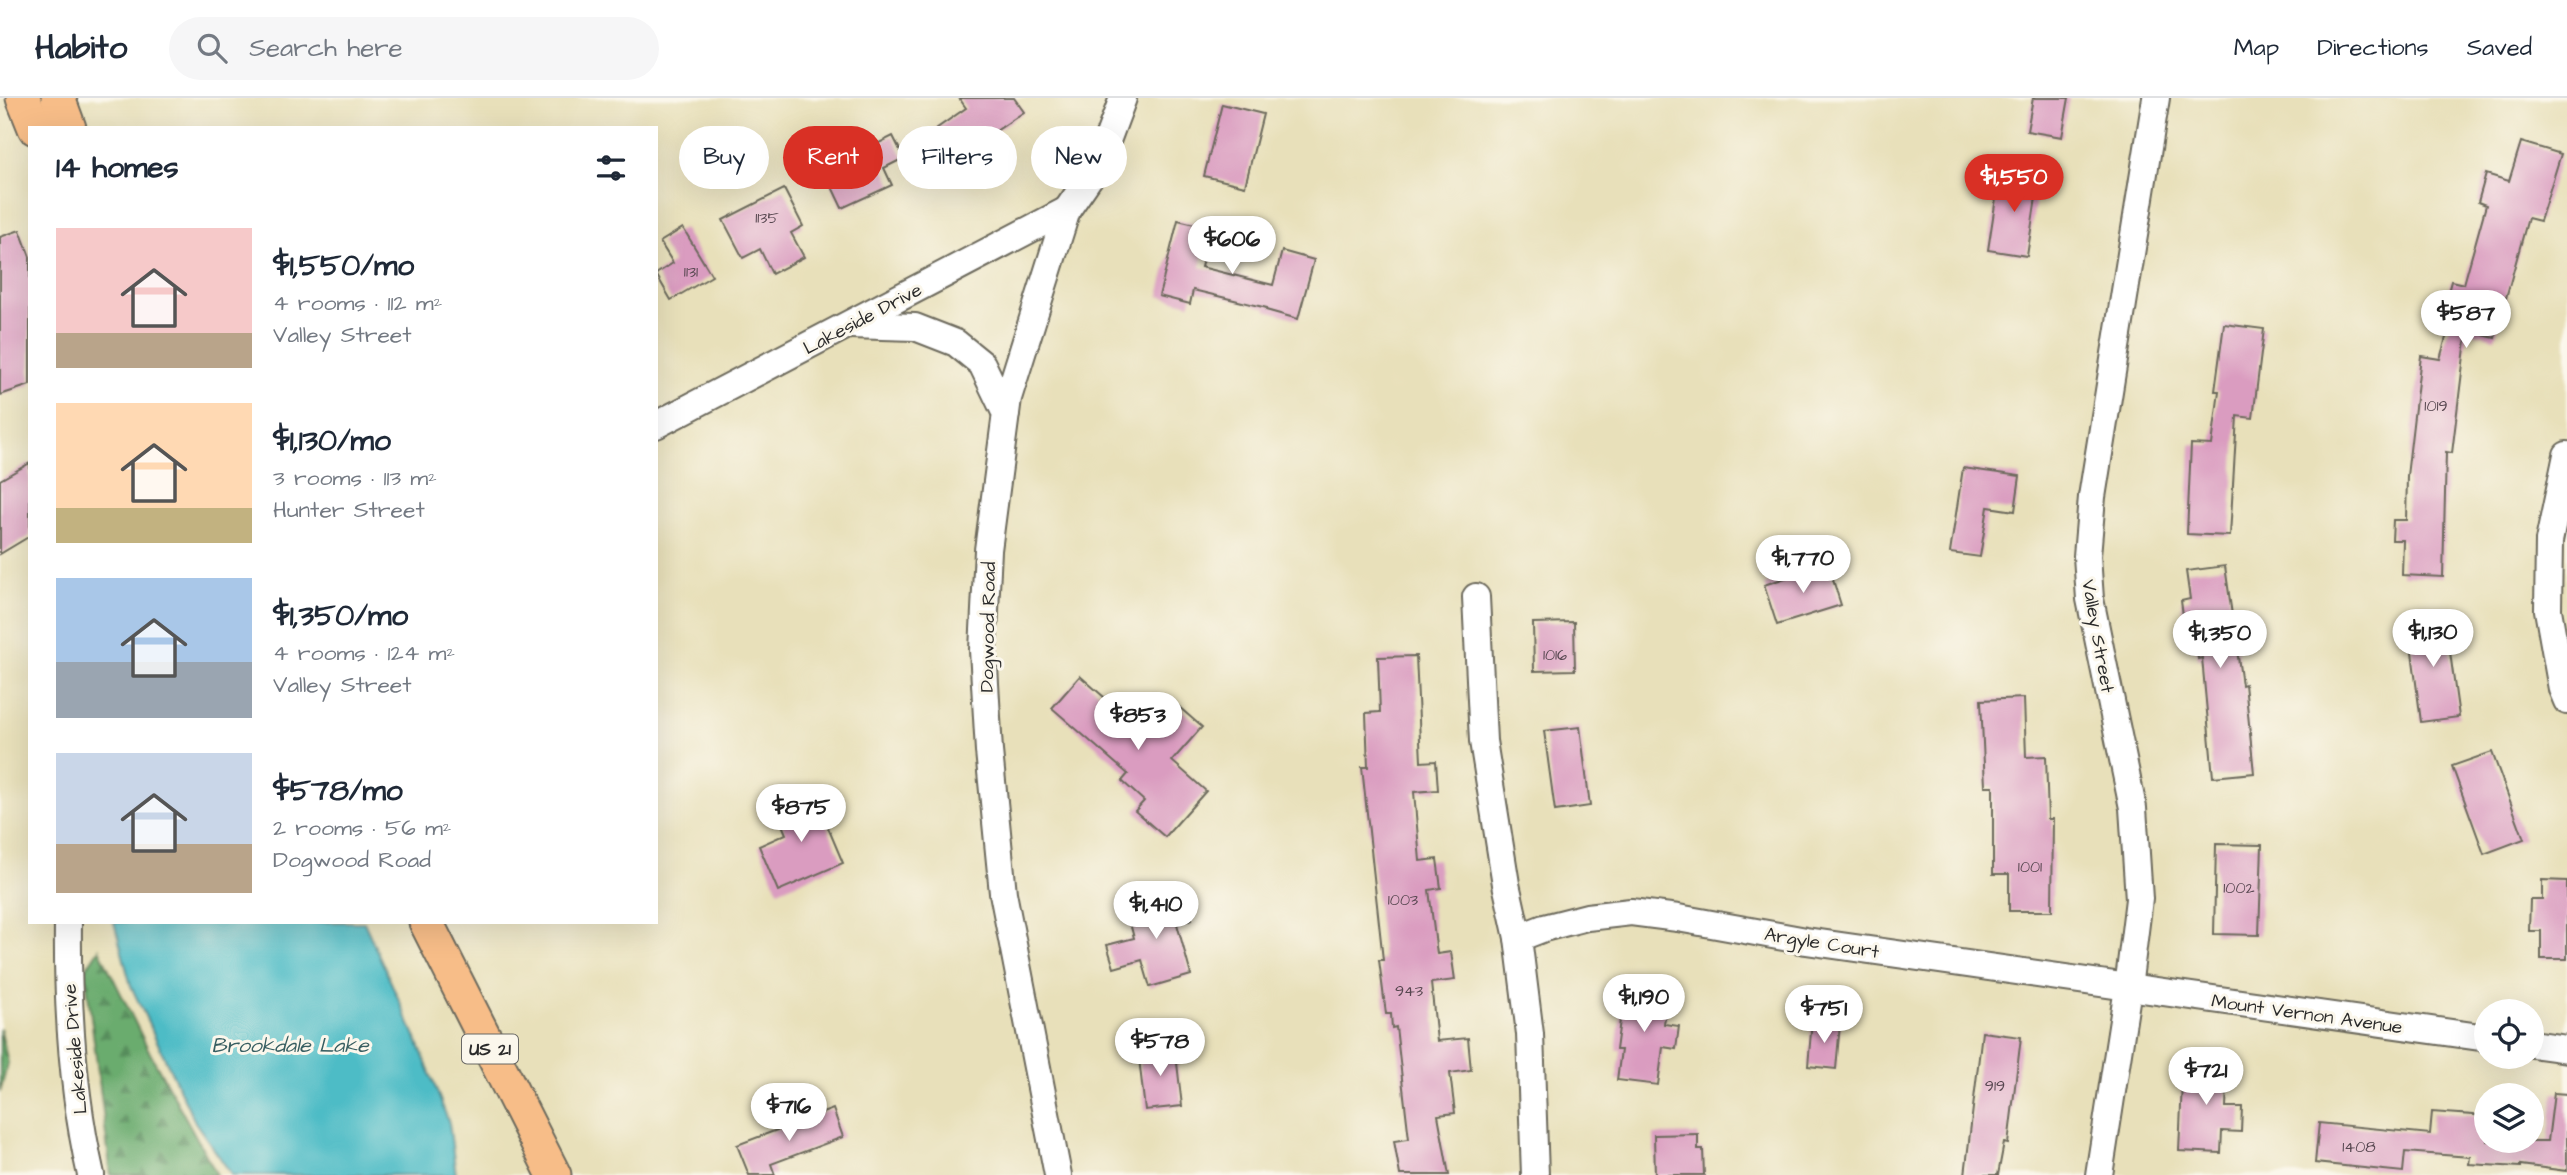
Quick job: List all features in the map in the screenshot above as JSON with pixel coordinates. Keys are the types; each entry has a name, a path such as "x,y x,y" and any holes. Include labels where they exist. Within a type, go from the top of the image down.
{"main road":[{"path":"23,98 34,126"},
{"path":"58,98 68,126"},
{"name":"US 21","path":"427,924 554,1175"}],"street":[{"name":"Dogwood Road","path":"1058,1175 1003,893 989,751 983,650 988,550 1008,398 1067,210 1098,165 1123,98"},
{"name":"Valley Street","path":"2099,1175 2139,898 2133,808 2090,599 2087,556 2092,497 2156,98"},
{"name":"Lakeside Drive","path":"658,424 1067,210"},
{"path":"848,325 915,327 956,343 982,364 1006,414"},
{"path":"2567,455 2549,541 2558,609 2562,689 2567,701"},
{"path":"1476,597 1483,741 1506,884 1518,938 1530,1034 1535,1175"},
{"name":"Argyle Court","path":"1518,938 1587,917 1631,912 2128,988"},
{"name":"Lakeside Drive","path":"68,924 68,996 80,1128 91,1175"},
{"name":"Mount Vernon Avenue","path":"2128,988 2474,1036"},
{"path":"2544,1046 2567,1049"}],"green space":[{"path":"99,949 150,1053 217,1175 111,1175 85,970"},
{"path":"0,1028 8,1063 0,1092"}],"water":[{"name":"Brookdale Lake","path":"115,924 365,924 419,1045 449,1123 456,1175 232,1175 195,1122 131,986"}],"building":[{"path":"959,98 1014,98 1024,112 1003,126 940,126 966,108"},
{"path":"2033,98 2069,98 2062,137 2027,131"},
{"path":"1222,104 1263,114 1245,186 1204,176"},
{"path":"893,136 897,144 897,162 884,168 892,185 842,208 833,189 883,189 883,141"},
{"path":"2521,142 2561,154 2540,221 2528,218 2495,338 2467,331 2452,453 2446,452 2443,577 2402,575 2403,540 2392,540 2393,520 2406,520 2407,476 2421,356 2440,359 2454,309 2444,307 2451,281 2464,284 2486,205 2478,202 2486,174 2509,181"},
{"path":"2000,172 2039,178 2027,256 1988,250"},
{"path":"784,189 803,226 791,233 804,257 772,274 760,249 743,258 723,220"},
{"path":"1178,220 1211,228 1201,267 1273,285 1282,251 1314,260 1298,319 1266,310 1267,308 1193,290 1190,304 1159,296"},
{"path":"683,228 712,276 671,300 658,273 673,263 660,242"},
{"path":"20,230 28,252 28,386 0,395 0,237"},
{"path":"2224,324 2264,329 2253,418 2237,416 2230,536 2187,534 2191,444 2212,445 2219,391 2215,391"},
{"path":"28,464 28,537 0,554 0,480"},
{"path":"1963,468 2020,476 2015,511 1988,507 1980,557 1950,553"},
{"path":"1828,564 1841,605 1777,625 1764,585"},
{"path":"2225,566 2242,685 2245,684 2254,773 2213,777 2202,658 2198,659 2195,635 2186,637 2181,601 2190,599 2186,571"},
{"path":"2445,616 2459,717 2421,722 2408,621"},
{"path":"1574,622 1575,670 1534,671 1533,623"},
{"path":"1416,656 1421,762 1436,761 1438,790 1414,792 1420,861 1437,859 1441,888 1429,890 1437,954 1451,952 1455,980 1431,983 1437,1041 1468,1038 1471,1070 1450,1073 1455,1113 1438,1115 1449,1175 1400,1175 1394,1141 1409,1139 1396,1027 1392,1028 1391,1014 1386,1014 1379,960 1383,960 1362,767 1368,767 1366,713 1380,712 1378,657"},
{"path":"1080,676 1128,718 1135,710 1159,731 1179,707 1202,727 1172,761 1206,791 1165,837 1135,811 1144,801 1122,781 1128,774 1052,708"},
{"path":"2024,698 2026,757 2046,756 2048,819 2053,819 2052,911 2009,911 2009,874 1993,874 1993,786 1985,786 1981,700"},
{"path":"1580,727 1590,806 1555,811 1544,731"},
{"path":"2492,752 2524,839 2484,854 2452,766"},
{"path":"813,792 843,863 778,891 759,846 786,834 775,808"},
{"path":"2216,844 2262,845 2259,935 2214,934"},
{"path":"2542,880 2567,881 2567,959 2541,959 2541,931 2529,931 2530,900 2542,900"},
{"path":"1185,895 1192,919 1177,924 1191,975 1150,987 1142,960 1114,968 1107,945 1134,938 1127,912"},
{"path":"1625,983 1669,988 1664,1024 1679,1026 1676,1049 1663,1047 1658,1085 1617,1080 1621,1050 1616,1050"},
{"path":"1812,1021 1840,1024 1836,1069 1808,1066"},
{"path":"1982,1032 2021,1037 2008,1144 2004,1143 1998,1175 1965,1175"},
{"path":"1175,1046 1182,1106 1145,1110 1138,1050"},
{"path":"2183,1060 2228,1063 2226,1107 2242,1107 2241,1132 2222,1131 2221,1153 2179,1151"},
{"path":"2554,1093 2567,1094 2567,1171 2520,1165 2469,1164 2470,1157 2405,1152 2403,1172 2315,1163 2319,1123 2430,1134 2432,1112 2474,1115 2474,1153 2544,1153 2544,1141 2548,1141"},
{"path":"833,1109 843,1137 771,1164 775,1175 749,1175 737,1145"},
{"path":"1698,1134 1698,1149 1703,1149 1704,1175 1655,1175 1654,1135"}]}
